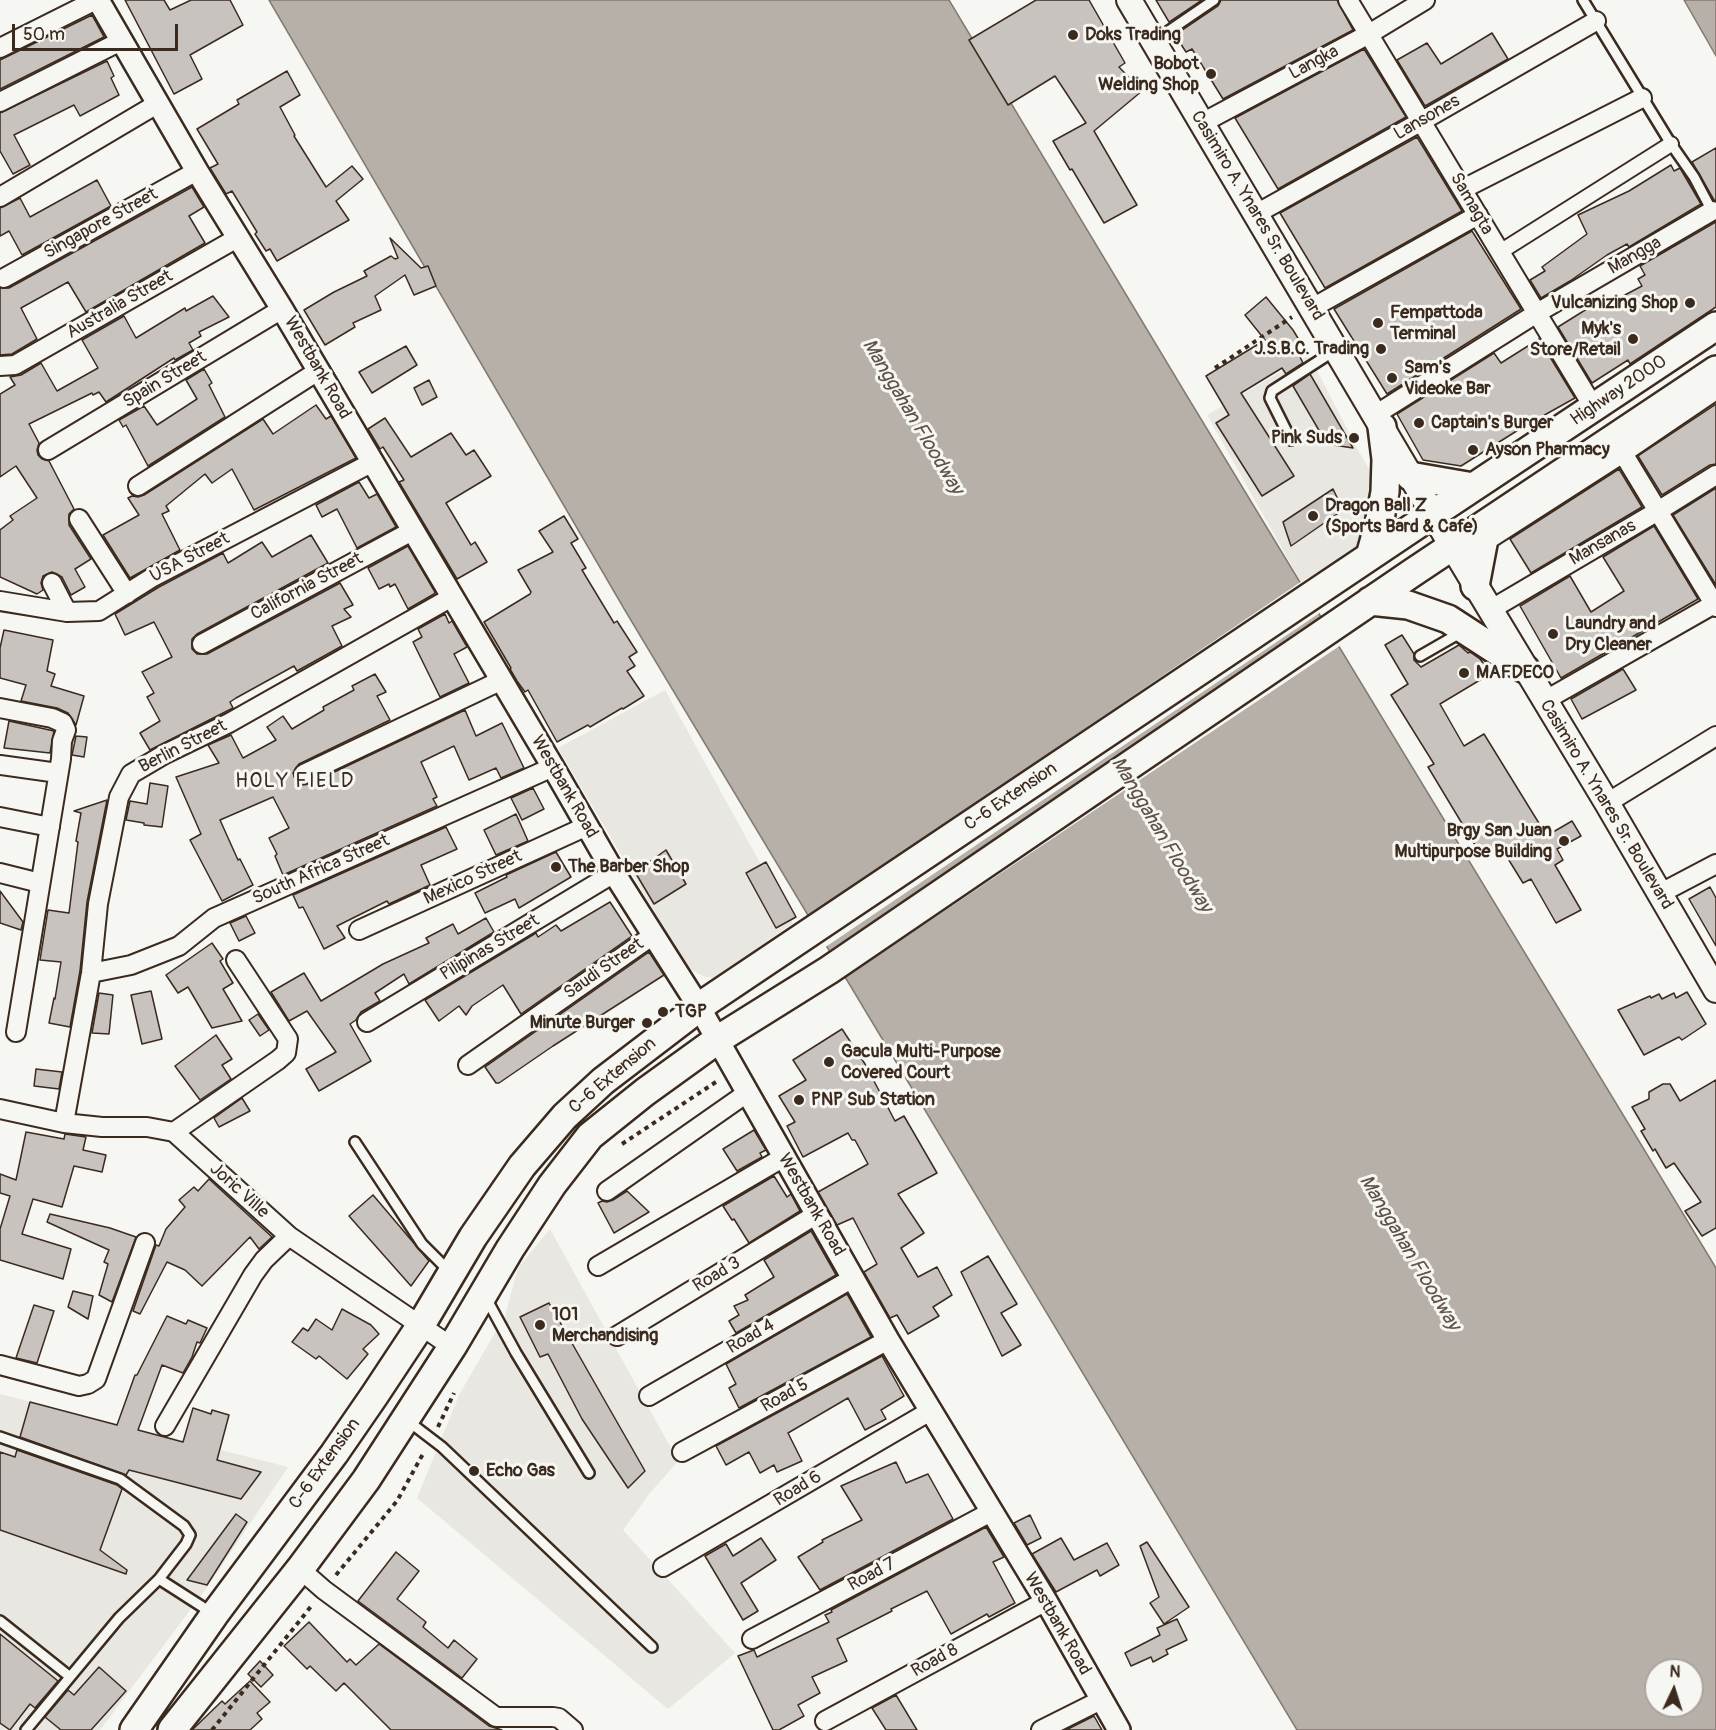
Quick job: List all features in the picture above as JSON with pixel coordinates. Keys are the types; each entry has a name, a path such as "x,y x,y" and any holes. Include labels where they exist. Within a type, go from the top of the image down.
{"main road":[{"name":"Casimiro A. Ynares Sr. Boulevard","path":"1129,0 1716,990"},
{"name":"Highway 2000","path":"1432,514 1716,326"},
{"name":"Highway 2000","path":"1452,546 1485,533 1618,446 1716,370"},
{"path":"1366,559 1379,524 1385,492 1386,459 1378,421"},
{"path":"1410,476 1473,487"},
{"name":"C-6 Extension","path":"169,1718 214,1615 334,1454 421,1325 473,1238 522,1166 565,1116 603,1081 699,1007 1432,514"},
{"path":"1475,586 1485,533"},
{"name":"C-6 Extension","path":"134,1730 169,1718 300,1569 366,1480 406,1420 552,1185 590,1136 645,1092 717,1040 829,969 1452,546"},
{"path":"1364,606 1408,605 1448,619 1525,669"}],"street":[{"name":"Westbank Road","path":"97,0 197,171 373,462 614,873 699,1007 888,1340 1046,1601 1119,1730"},
{"path":"0,48 97,0"},
{"name":"Samagta","path":"1348,0 1594,408"},
{"name":"Langka","path":"1202,123 1369,34 1425,0"},
{"name":"Lansones","path":"1256,214 1596,21"},
{"path":"0,102 122,41"},
{"path":"1463,189 1642,98"},
{"path":"0,197 158,104"},
{"path":"1500,252 1671,144"},
{"name":"Singapore Street","path":"4,278 197,171"},
{"name":"Mangga","path":"1378,421 1537,314 1714,214"},
{"path":"1311,307 1478,215"},
{"name":"Australia Street","path":"0,366 15,365 238,237"},
{"name":"Spain Street","path":"48,450 282,309"},
{"path":"138,486 318,371"},
{"name":"Highway 2000","path":"1618,446 1716,390"},
{"path":"1544,701 1715,605 1618,446"},
{"name":"USA Street","path":"0,601 67,612 99,611 153,577 373,462"},
{"name":"Mansanas","path":"1490,610 1716,475"},
{"path":"79,519 127,594"},
{"name":"California Street","path":"202,644 412,531"},
{"path":"52,583 67,612"},
{"name":"Berlin Street","path":"64,1123 91,973 98,904 119,797 131,774 165,754 229,723 452,597"},
{"path":"304,774 502,680"},
{"path":"0,708 52,718 63,723 66,730 62,741 16,1032"},
{"path":"1607,803 1716,736"},
{"path":"0,765 58,773"},
{"name":"South Africa Street","path":"91,973 131,965 179,945 214,918 553,767"},
{"path":"0,818 50,827"},
{"name":"Mexico Street","path":"359,930 587,826"},
{"path":"1659,894 1716,864"},
{"path":"0,873 40,883"},
{"name":"Pilipinas Street","path":"367,1022 614,873"},
{"name":"Saudi Street","path":"468,1065 652,936"},
{"path":"1,1113 64,1123 102,1127 147,1127 174,1132 286,1053 288,1039 236,960"},
{"path":"607,1191 747,1093"},
{"name":"Joric Ville","path":"174,1132 289,1236 452,1347"},
{"path":"598,1266 784,1158"},
{"name":"Road 3","path":"617,1336 817,1214"},
{"path":"165,1426 253,1275 264,1260 289,1236"},
{"path":"0,1365 79,1386 96,1379 146,1243"},
{"name":"Road 4","path":"650,1396 853,1278"},
{"name":"Road 5","path":"682,1452 888,1340"},
{"name":"Road 6","path":"663,1567 932,1410"},
{"name":"Road 7","path":"752,1639 991,1512"},
{"path":"300,1569 324,1590 496,1717 559,1718 573,1730"},
{"name":"Road 8","path":"825,1721 1046,1601"},
{"path":"1041,1730 1101,1700"}],"lane":[{"path":"1154,41 1214,0"},
{"path":"1583,0 1642,98 1694,177 1714,214"},
{"path":"1291,440 1270,398 1272,391 1336,350"},
{"path":"1420,656 1465,630"},
{"path":"355,1142 422,1244 452,1274"},
{"path":"483,1294 589,1473"},
{"path":"406,1420 432,1438 652,1647"},
{"path":"0,1437 120,1479 184,1526 190,1535 186,1544 159,1579 119,1618 26,1730"},
{"path":"159,1579 214,1615"},
{"path":"0,1621 69,1676"}],"path":[{"path":"1215,368 1311,307"},
{"path":"619,1146 735,1070"},
{"path":"212,1730 396,1501 432,1438 458,1385"}],"shaded area":[{"path":"1309,355 1385,497 1383,532 1301,582 1207,415"},
{"path":"665,690 793,923 714,978 705,977 688,968 558,748"},
{"path":"550,1229 678,1461 650,1493 623,1530 735,1653 668,1709 417,1498 460,1393 505,1316 518,1268"},
{"path":"0,1394 288,1467 206,1589 100,1730 0,1730"}],"water":[{"name":"Manggahan Floodway","path":"269,0 949,0 1716,1268 1716,1730 1297,1730 626,612"},
{"path":"1684,0 1716,0 1716,56"}],"pier":[{"path":"1302,581 1321,612 824,948 806,918"},
{"path":"1324,616 1341,645 843,979 827,952"}],"building":[{"path":"125,0 164,0 170,10 191,0 230,0 243,25 190,55 202,79 174,94"},
{"path":"1036,0 1089,0 1125,63 1119,67 1142,91 1094,131 1137,205 1104,223 1053,141 1086,123 1055,76 1008,105 969,40"},
{"path":"1156,0 1202,0 1169,22"},
{"path":"1221,0 1337,0 1353,30 1223,99 1192,49 1186,52 1175,35 1218,6"},
{"path":"92,15 104,37 0,89 0,60"},
{"path":"1492,33 1508,59 1425,106 1397,60 1427,43 1441,64"},
{"path":"1364,49 1406,117 1278,189 1235,118"},
{"path":"107,61 114,76 111,78 119,95 80,116 74,105 14,135 30,165 13,174 0,151 0,113"},
{"path":"287,71 300,95 280,107 294,136 326,187 352,166 363,179 336,201 349,220 277,261 270,249 266,251 255,234 257,232 232,191 226,194 210,168 218,164 197,129 239,104 237,100"},
{"path":"1417,137 1462,211 1325,288 1280,213"},
{"path":"1716,148 1716,201 1692,162"},
{"path":"1671,165 1674,171 1680,168 1701,204 1629,247 1627,244 1607,255 1541,298 1530,280 1545,271 1542,267 1587,234 1578,215 1629,191"},
{"path":"97,180 111,206 22,255 9,231 0,236 0,208 20,198 30,217"},
{"path":"192,187 204,207 189,216 205,243 86,312 68,282 21,308 37,339 12,354 0,355 0,288 9,288"},
{"path":"1716,222 1716,307 1630,364 1628,360 1592,383 1558,327 1598,302 1602,307 1642,286 1638,279 1645,275 1640,266"},
{"path":"1472,231 1521,309 1387,394 1334,309"},
{"path":"390,238 421,268 428,266 436,286 414,295 405,275 375,296 381,310 353,323 355,327 325,345 304,310 367,276 364,271 391,256 398,258"},
{"path":"213,296 229,317 199,332 201,336 189,343 193,350 175,360 174,358 106,402 99,392 93,395 92,393 29,424 39,443 38,455 49,461 74,509 69,514 69,525 91,559 75,569 85,587 71,595 62,577 52,572 43,576 41,583 43,590 37,594 0,577 0,530 13,520 10,516 37,498 16,466 0,477 0,394 15,385 10,377 21,375 41,363 57,391 98,368 82,340 124,316 136,338 185,308 186,311"},
{"path":"1266,297 1293,330 1307,353 1300,357 1303,363 1286,374 1282,368 1241,393 1294,476 1262,496 1216,423 1229,415 1206,376 1265,340 1245,315"},
{"path":"1539,339 1575,398 1461,466 1423,460 1397,414 1494,353 1501,363"},
{"path":"406,346 417,365 372,393 359,372"},
{"path":"204,369 212,383 209,385 225,417 148,466 126,425 123,427 119,420 144,406 157,425 197,399 186,380"},
{"path":"1310,374 1353,448 1327,444 1293,386"},
{"path":"429,380 437,397 422,405 414,388"},
{"path":"1716,404 1716,464 1710,465 1662,495 1638,456"},
{"path":"316,405 326,419 331,416 356,458 254,510 232,469 212,483 205,474 166,506 169,511 162,514 180,550 130,578 103,535 139,515 128,498 144,495 263,419 273,434"},
{"path":"385,418 411,457 451,433 466,455 474,450 491,476 446,503 471,545 475,542 487,562 457,579 399,482 404,480 383,447 380,449 368,429"},
{"path":"1619,469 1642,507 1531,573 1510,539"},
{"path":"359,482 369,498 377,494 396,527 357,548 337,509 322,517 316,505"},
{"path":"1716,488 1716,585 1673,515"},
{"name":"Dragon Ball Z (Sports Bard & Cafe)","path":"1333,489 1343,510 1291,546 1283,522"},
{"path":"564,516 578,539 571,543 586,568 582,570 614,623 617,621 637,652 629,657 635,666 627,671 644,696 590,727 588,725 557,742 528,690 525,692 517,681 484,622 530,594 518,570 553,552 539,531"},
{"path":"1654,526 1698,599 1561,678 1520,606 1570,576 1591,612 1624,591 1603,557"},
{"path":"311,535 328,563 197,634 192,639 192,649 197,654 207,654 340,583 353,605 344,609 351,617 332,626 342,646 297,671 294,666 230,702 233,708 150,750 140,733 160,721 147,697 154,693 142,672 172,657 154,622 125,635 115,614 159,587 223,553 228,563 262,542 272,557"},
{"path":"408,546 435,592 408,609 395,584 379,589 368,568"},
{"path":"445,614 449,623 452,621 467,647 454,654 469,683 440,697 413,642 422,637 418,629"},
{"path":"4,630 53,640 47,671 55,674 51,686 84,696 76,725 68,713 57,708 21,701 26,685 0,678 0,648"},
{"path":"1402,635 1414,654 1414,660 1421,667 1459,645 1484,664 1478,668 1485,677 1440,704 1464,746 1484,734 1545,833 1547,832 1548,835 1572,821 1581,836 1557,849 1563,860 1555,865 1581,910 1556,923 1531,879 1523,883 1499,844 1481,855 1428,767 1434,764 1391,695 1408,684 1385,645"},
{"path":"1623,669 1636,690 1582,719 1571,699"},
{"path":"375,674 386,692 377,696 390,720 299,764 293,773 297,783 309,784 465,710 476,736 502,723 524,768 501,778 496,768 469,780 454,746 421,762 437,797 433,799 437,806 283,875 275,856 277,854 269,838 289,828 273,797 220,820 238,860 240,859 253,885 222,901 190,840 201,834 176,777 219,763 208,745 231,735 243,758 276,740 267,727 283,716 292,729 324,710 323,707 354,690 352,686"},
{"path":"9,721 54,731 50,753 4,748"},
{"path":"76,736 87,737 84,757 72,755"},
{"path":"150,783 168,786 162,827 126,820 130,801 147,804"},
{"path":"533,788 544,809 522,820 511,798"},
{"path":"107,800 87,902 80,971 70,1027 49,1023 61,962 40,960 48,910 69,913 81,813 74,811"},
{"path":"516,814 528,841 496,855 484,830"},
{"path":"446,827 457,849 421,865 430,885 389,904 387,901 337,926 345,938 324,949 303,907 299,908 293,895"},
{"path":"666,850 686,884 654,904 635,872"},
{"path":"556,852 571,877 519,908 515,899 485,913 475,893 507,877 506,875"},
{"path":"766,862 796,917 776,928 746,873"},
{"path":"1710,887 1716,898 1716,946 1689,899"},
{"path":"0,891 23,922 21,930 0,923"},
{"path":"610,902 632,936 521,1014 503,985 472,1006 466,1015 459,1006 439,1021 425,1000 536,933 538,937 556,925 561,931"},
{"path":"246,916 255,933 239,941 230,923"},
{"path":"486,918 494,932 409,984 404,974 375,993 380,1001 361,1012 350,1024 371,1061 319,1091 306,1069 336,1052 307,1011 289,1021 271,992 304,973 321,1001 383,964 429,943 426,938 453,924 458,934"},
{"path":"212,943 223,959 220,961 233,983 223,989 242,1021 212,1028 188,987 178,993 166,975"},
{"path":"649,952 664,975 496,1083 485,1067"},
{"path":"151,991 162,1039 142,1044 131,995"},
{"path":"1687,992 1706,1024 1682,1040 1679,1037 1644,1055 1618,1010 1650,996 1651,998 1659,994 1662,999 1674,993 1676,998"},
{"path":"99,993 113,995 109,1034 92,1033"},
{"path":"258,1014 269,1030 260,1036 249,1020"},
{"path":"842,1029 865,1064 895,1121 904,1116 937,1173 898,1194 924,1233 901,1248 918,1277 937,1267 952,1295 933,1307 939,1316 908,1334 897,1315 890,1318 864,1272 877,1264 853,1218 837,1225 818,1192 868,1164 855,1140 852,1140 848,1133 803,1157 787,1126 795,1122 779,1096 806,1080 793,1060"},
{"path":"216,1035 232,1059 222,1065 231,1079 200,1100 175,1066"},
{"path":"36,1069 62,1072 59,1089 34,1086"},
{"path":"1716,1080 1716,1228 1702,1236 1685,1211 1701,1202 1674,1163 1666,1168 1655,1149 1653,1151 1641,1131 1645,1129 1632,1107 1649,1099 1649,1092 1663,1084 1670,1084 1680,1101"},
{"path":"242,1098 250,1111 219,1127 214,1118"},
{"path":"754,1130 766,1150 760,1153 762,1157 737,1171 723,1149"},
{"path":"26,1132 64,1139 65,1134 86,1137 83,1150 106,1155 102,1172 74,1166 62,1207 33,1199 22,1234 71,1249 63,1279 0,1260 0,1229 10,1196 0,1193 0,1174 16,1180"},
{"path":"774,1176 787,1197 791,1194 800,1211 749,1243 723,1206"},
{"path":"209,1179 272,1237 259,1249 250,1237 202,1286 185,1270 167,1262 140,1314 133,1311 156,1245 159,1246 166,1229 185,1207 179,1200 194,1187 198,1191"},
{"path":"627,1191 649,1212 614,1233 598,1203 613,1200"},
{"path":"373,1195 429,1261 411,1286 349,1216"},
{"path":"50,1214 110,1228 136,1237 112,1302 99,1295 108,1264 104,1262 109,1250 47,1222"},
{"path":"811,1231 836,1275 736,1333 729,1321 739,1315 734,1306 748,1300 745,1295 774,1277 764,1260"},
{"path":"988,1256 1017,1304 1001,1313 1021,1345 1002,1356 961,1272"},
{"path":"73,1291 93,1296 88,1319 68,1307"},
{"path":"847,1294 871,1337 739,1408 729,1388 736,1384 726,1364"},
{"path":"549,1303 645,1471 628,1488 582,1419 548,1354 540,1357 520,1317"},
{"path":"34,1305 54,1311 37,1363 16,1358"},
{"path":"342,1309 371,1325 379,1334 363,1349 368,1354 347,1379 319,1356 316,1359 292,1342 303,1328 308,1331 316,1319 332,1330"},
{"path":"167,1316 186,1324 188,1320 207,1328 200,1343 197,1342 183,1373 162,1365 138,1430 183,1442 193,1408 211,1414 212,1410 229,1415 217,1460 261,1472 241,1499 129,1470 126,1475 20,1437 30,1402 117,1425 135,1375"},
{"path":"882,1356 904,1396 881,1410 886,1419 865,1430 848,1398 788,1433 802,1461 777,1472 774,1465 760,1473 749,1452 726,1465 716,1446"},
{"path":"17,1450 117,1485 122,1489 100,1550 127,1570 126,1574 0,1530 0,1452 15,1457"},
{"path":"896,1462 906,1483 928,1474 953,1519 820,1590 798,1557 823,1542 822,1540 862,1520 841,1486"},
{"path":"236,1514 247,1522 207,1585 187,1580"},
{"path":"1030,1515 1041,1538 1027,1545 1014,1523"},
{"path":"986,1527 1004,1557 993,1562 1015,1603 989,1617 987,1614 951,1634 927,1591 891,1609 892,1611 837,1639 847,1661 812,1677 820,1693 798,1705 804,1716 779,1730 773,1730 738,1656 754,1650 757,1657 829,1622 825,1615 832,1612 831,1610"},
{"path":"761,1538 776,1560 741,1583 758,1611 743,1620 705,1556 726,1544 733,1556"},
{"path":"1061,1538 1074,1560 1107,1543 1119,1565 1100,1576 1097,1570 1056,1592 1032,1554"},
{"path":"1147,1542 1189,1607 1164,1624 1150,1603 1159,1597 1140,1546"},
{"path":"396,1552 419,1571 397,1599 426,1622 423,1627 448,1648 454,1640 477,1659 462,1678 358,1601"},
{"path":"1177,1619 1187,1640 1166,1650 1168,1654 1153,1662 1151,1657 1131,1666 1125,1653 1160,1635 1157,1628"},
{"path":"309,1622 347,1662 350,1659 356,1665 379,1644 489,1726 502,1730 391,1730 344,1683 336,1691 310,1666 307,1669 284,1646"},
{"path":"0,1634 58,1681 35,1708 30,1704 10,1730 0,1723"},
{"path":"260,1661 273,1675 261,1687 248,1674"},
{"path":"99,1667 126,1691 91,1730 61,1730 45,1717 68,1690 74,1695"},
{"path":"250,1681 270,1702 257,1713 262,1719 250,1730 192,1730 222,1701 225,1704"},
{"path":"896,1695 917,1730 886,1730 872,1708"},
{"path":"1094,1716 1102,1730 1066,1730"}],"place":[{"name":"Doks Trading","path":"1073,35"},
{"name":"Bobot Welding Shop","path":"1211,74"},
{"name":"Vulcanizing Shop","path":"1690,303"},
{"name":"Fempattoda Terminal","path":"1378,323"},
{"name":"Myk's Store/Retail","path":"1633,339"},
{"name":"J.S.B.C. Trading","path":"1381,349"},
{"name":"Sam's Videoke Bar","path":"1392,378"},
{"name":"Captain's Burger","path":"1419,423"},
{"name":"Pink Suds","path":"1354,438"},
{"name":"Ayson Pharmacy","path":"1473,450"},
{"name":"Dragon Ball Z (Sports Bard & Cafe)","path":"1313,516"},
{"name":"Laundry and Dry Cleaner","path":"1553,634"},
{"name":"MAFDECO","path":"1464,673"},
{"name":"Brgy San Juan Multipurpose Building","path":"1564,841"},
{"name":"The Barber Shop","path":"556,867"},
{"name":"TGP","path":"663,1012"},
{"name":"Minute Burger","path":"647,1023"},
{"name":"Gacula Multi-Purpose Covered Court","path":"829,1062"},
{"name":"PNP Sub Station","path":"799,1100"},
{"name":"101 Merchandising","path":"540,1325"},
{"name":"Echo Gas","path":"474,1471"}],"district":[{"name":"HOLY FIELD","path":"295,782"}]}
